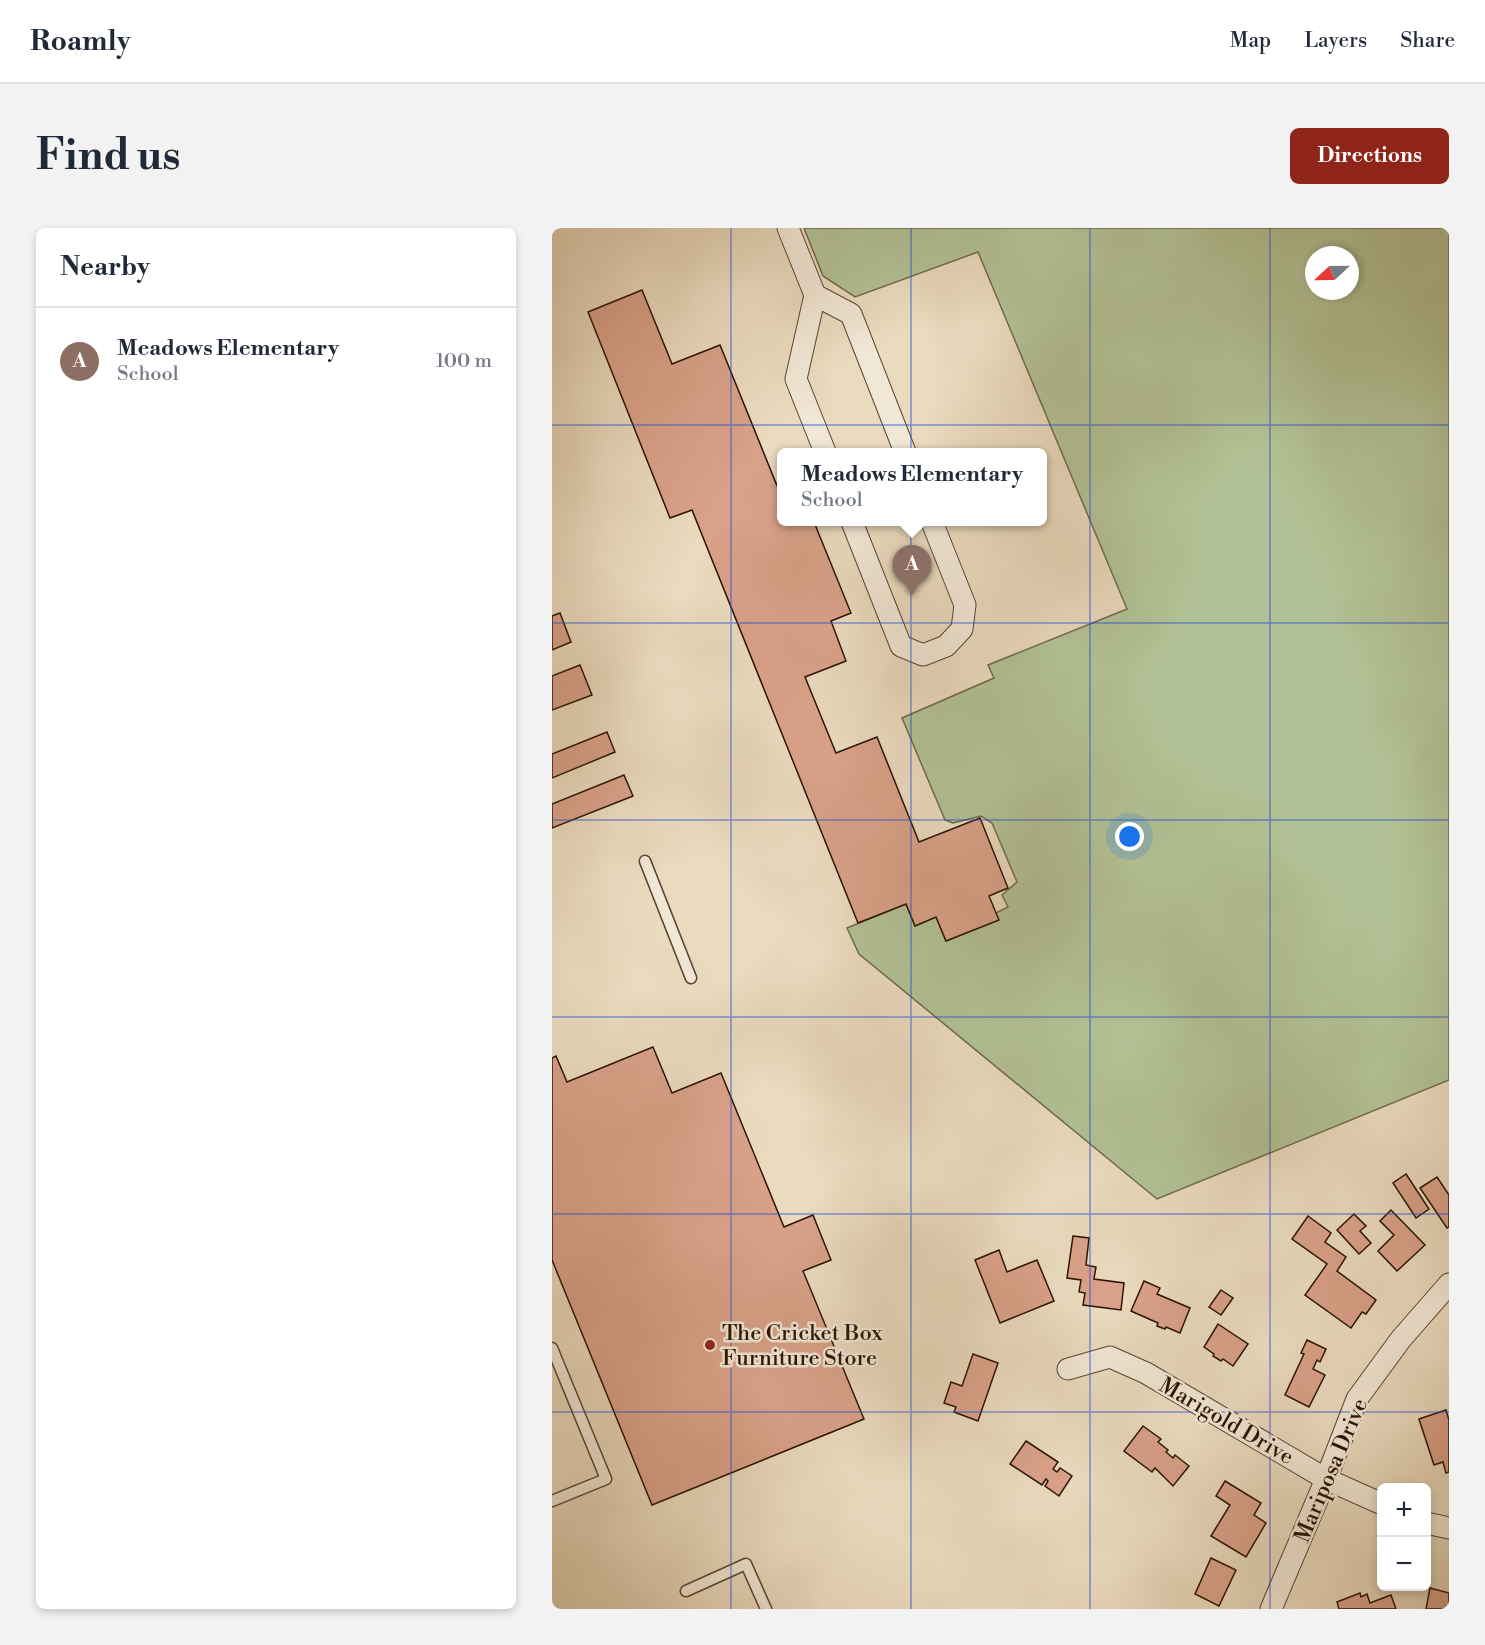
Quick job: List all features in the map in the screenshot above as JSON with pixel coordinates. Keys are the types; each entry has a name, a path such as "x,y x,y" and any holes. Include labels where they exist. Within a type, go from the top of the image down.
{"street":[{"path":"788,228 815,295 796,379 823,448"},
{"path":"815,295 850,314 903,448"},
{"path":"854,526 901,646 923,655 946,645 963,629 965,605 934,526"},
{"name":"Mariposa Drive","path":"1271,1609 1357,1399 1401,1339 1449,1284"},
{"name":"Marigold Drive","path":"1068,1369 1110,1357 1146,1373 1326,1479 1377,1502"},
{"path":"1431,1523 1449,1528"}],"lane":[{"path":"645,861 691,978"},
{"path":"552,1348 606,1479 552,1501"},
{"path":"686,1591 746,1564 766,1609"}],"green space":[{"path":"804,228 1449,228 1449,1080 1157,1199 859,954 847,928 906,904 915,926 936,917 946,941 998,920 996,913 1008,907 1002,895 1017,882 992,823 981,816 953,823 945,820 902,718 994,678 988,665 1127,609 978,252 855,297 823,276"}],"building":[{"path":"642,290 672,364 720,345 777,486 777,526 816,526 851,613 831,621 846,661 805,677 836,753 877,737 919,842 980,818 1008,888 989,896 999,920 946,941 936,917 915,926 906,904 858,923 692,510 670,518 588,312"},
{"path":"560,613 571,642 552,650 552,616"},
{"path":"580,665 592,695 552,710 552,676"},
{"path":"607,732 615,752 552,778 552,754"},
{"path":"624,775 633,796 552,828 552,804"},
{"name":"The Cricket Box Furniture Store","path":"653,1047 672,1093 721,1073 784,1227 813,1215 831,1260 803,1271 864,1419 652,1505 552,1260 552,1058 556,1056 567,1082"},
{"path":"1406,1174 1429,1209 1416,1218 1393,1183"},
{"path":"1437,1177 1449,1195 1449,1227 1447,1228 1420,1188"},
{"path":"1391,1210 1425,1245 1397,1271 1378,1251 1394,1235 1380,1221"},
{"path":"1354,1214 1366,1226 1360,1231 1371,1243 1359,1254 1337,1230"},
{"path":"1308,1216 1331,1233 1325,1242 1346,1257 1337,1271 1376,1300 1366,1314 1362,1312 1351,1328 1305,1295 1327,1264 1292,1239"},
{"path":"1073,1236 1089,1238 1086,1265 1096,1267 1094,1279 1124,1283 1121,1310 1083,1305 1085,1293 1079,1292 1081,1280 1067,1278"},
{"path":"999,1250 1007,1272 1037,1260 1054,1301 1000,1323 975,1260"},
{"path":"1144,1281 1160,1288 1157,1294 1190,1308 1180,1333 1157,1326 1158,1323 1131,1311"},
{"path":"1221,1290 1233,1298 1221,1315 1209,1307"},
{"path":"1218,1324 1248,1344 1233,1366 1213,1356 1214,1354 1204,1347"},
{"path":"1307,1340 1326,1349 1320,1362 1317,1360 1313,1369 1325,1375 1309,1407 1285,1395 1304,1354 1301,1353"},
{"path":"973,1354 998,1363 978,1421 954,1412 956,1407 944,1403 951,1382 962,1386"},
{"path":"1446,1410 1449,1420 1449,1472 1446,1473 1443,1462 1434,1465 1419,1419"},
{"path":"1143,1426 1161,1439 1158,1442 1168,1450 1166,1452 1173,1458 1175,1455 1189,1466 1173,1486 1155,1468 1152,1472 1124,1451"},
{"path":"1026,1441 1058,1462 1053,1469 1057,1472 1060,1468 1072,1476 1059,1496 1045,1486 1048,1481 1046,1479 1042,1485 1010,1464"},
{"path":"1225,1481 1261,1503 1254,1515 1266,1523 1246,1557 1211,1536 1230,1505 1216,1496"},
{"path":"1211,1558 1236,1570 1219,1606 1195,1594"},
{"path":"1431,1588 1449,1593 1449,1609 1426,1609"},
{"path":"1360,1593 1361,1597 1367,1594 1370,1603 1391,1595 1396,1609 1339,1609 1337,1602"}],"place":[{"name":"Meadows Elementary","path":"912,595"},
{"name":"The Cricket Box Furniture Store","path":"710,1345"}]}
